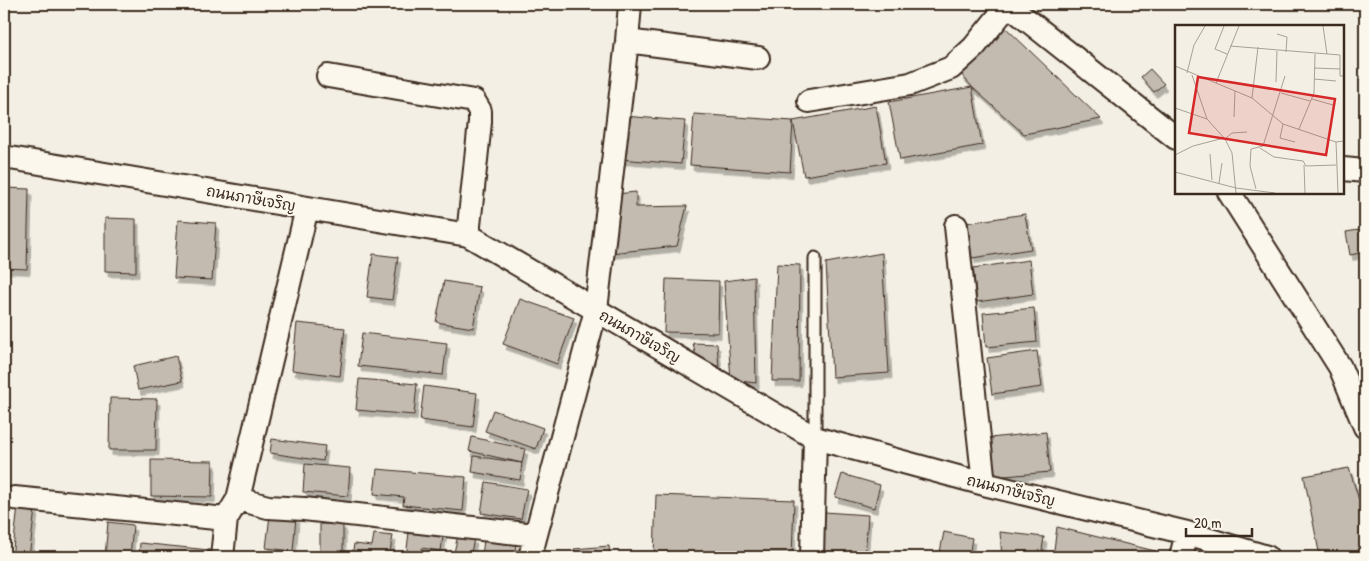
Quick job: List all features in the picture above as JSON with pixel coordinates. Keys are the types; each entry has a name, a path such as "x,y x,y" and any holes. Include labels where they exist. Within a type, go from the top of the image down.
{"street":[{"path":"530,557 596,310 630,4"},
{"path":"810,101 910,84 951,68 1016,6 1175,137"},
{"path":"627,41 758,58"},
{"path":"328,76 474,101 480,111 480,122 468,235"},
{"name":"ถนนภาษีเจริญ","path":"4,157 468,235 815,438 984,484 1187,533 1267,557"},
{"path":"1344,169 1365,171"},
{"path":"1230,194 1340,367 1365,427"},
{"path":"222,557 226,519 238,499 307,208"},
{"path":"956,226 984,484"},
{"path":"812,557 815,438"},
{"path":"14,498 226,519"},
{"path":"238,499 268,507 304,509 536,535"},
{"path":"1182,557 1187,533"}],"lane":[{"path":"815,258 815,438"}],"building":[{"path":"1005,27 1101,119 1024,134 972,87 960,73"},
{"path":"1150,69 1164,84 1154,92 1141,77"},
{"path":"972,87 982,145 900,160 889,102"},
{"path":"876,106 886,163 804,176 793,121"},
{"path":"694,114 793,121 790,172 690,165"},
{"path":"624,116 685,121 681,164 620,159"},
{"path":"6,188 29,189 27,269 4,268"},
{"path":"636,192 636,207 687,206 677,246 610,253 616,194"},
{"path":"1025,214 1031,249 972,258 966,223"},
{"path":"105,218 136,219 136,272 105,271"},
{"path":"178,220 216,223 212,280 174,278"},
{"path":"1365,229 1365,252 1350,255 1346,232"},
{"path":"882,253 889,373 832,377 826,263"},
{"path":"373,254 398,257 392,300 367,297"},
{"path":"1029,260 1033,294 977,302 973,268"},
{"path":"777,264 800,265 799,381 772,381"},
{"path":"754,277 756,383 731,380 724,281"},
{"path":"666,279 719,281 718,333 664,332"},
{"path":"444,281 480,287 473,328 436,322"},
{"path":"520,299 574,318 557,364 503,344"},
{"path":"1034,308 1037,342 986,347 983,313"},
{"path":"297,323 345,328 340,376 292,370"},
{"path":"362,333 447,343 443,375 358,366"},
{"path":"693,343 717,344 719,368 697,362"},
{"path":"1037,351 1042,387 992,394 987,358"},
{"path":"176,356 182,381 138,390 133,366"},
{"path":"359,379 417,384 414,415 356,410"},
{"path":"424,386 477,393 473,427 420,420"},
{"path":"110,398 157,399 156,450 109,450"},
{"path":"493,410 543,428 536,449 485,431"},
{"path":"1046,432 1050,472 994,477 990,438"},
{"path":"472,437 525,449 522,463 469,451"},
{"path":"272,439 325,446 323,461 270,453"},
{"path":"474,456 522,463 520,480 472,472"},
{"path":"151,460 213,461 212,497 151,496"},
{"path":"305,464 350,468 348,496 303,492"},
{"path":"1349,468 1365,519 1365,554 1320,557 1304,476"},
{"path":"377,469 466,477 463,511 403,505 404,497 374,494"},
{"path":"842,474 880,485 874,508 835,497"},
{"path":"486,482 527,489 521,519 481,513"},
{"path":"656,495 794,500 792,557 654,557"},
{"path":"18,507 35,509 29,557 12,557"},
{"path":"824,512 868,515 865,557 821,557"},
{"path":"270,515 296,517 293,551 266,548"},
{"path":"108,522 133,525 130,557 105,557"},
{"path":"320,524 343,524 343,557 320,557"},
{"path":"410,524 444,529 441,551 422,548 421,557 406,557"},
{"path":"1057,527 1155,551 1154,557 1053,557"},
{"path":"944,532 972,538 969,557 939,557"},
{"path":"1000,532 1044,537 1041,557 1002,557"},
{"path":"374,534 393,536 389,557 352,557 354,544 372,546"},
{"path":"458,535 474,539 470,557 453,557"},
{"path":"484,539 516,543 514,557 482,557"},
{"path":"140,543 209,550 208,557 139,557"},
{"path":"609,546 610,557 575,557 574,549"}]}
